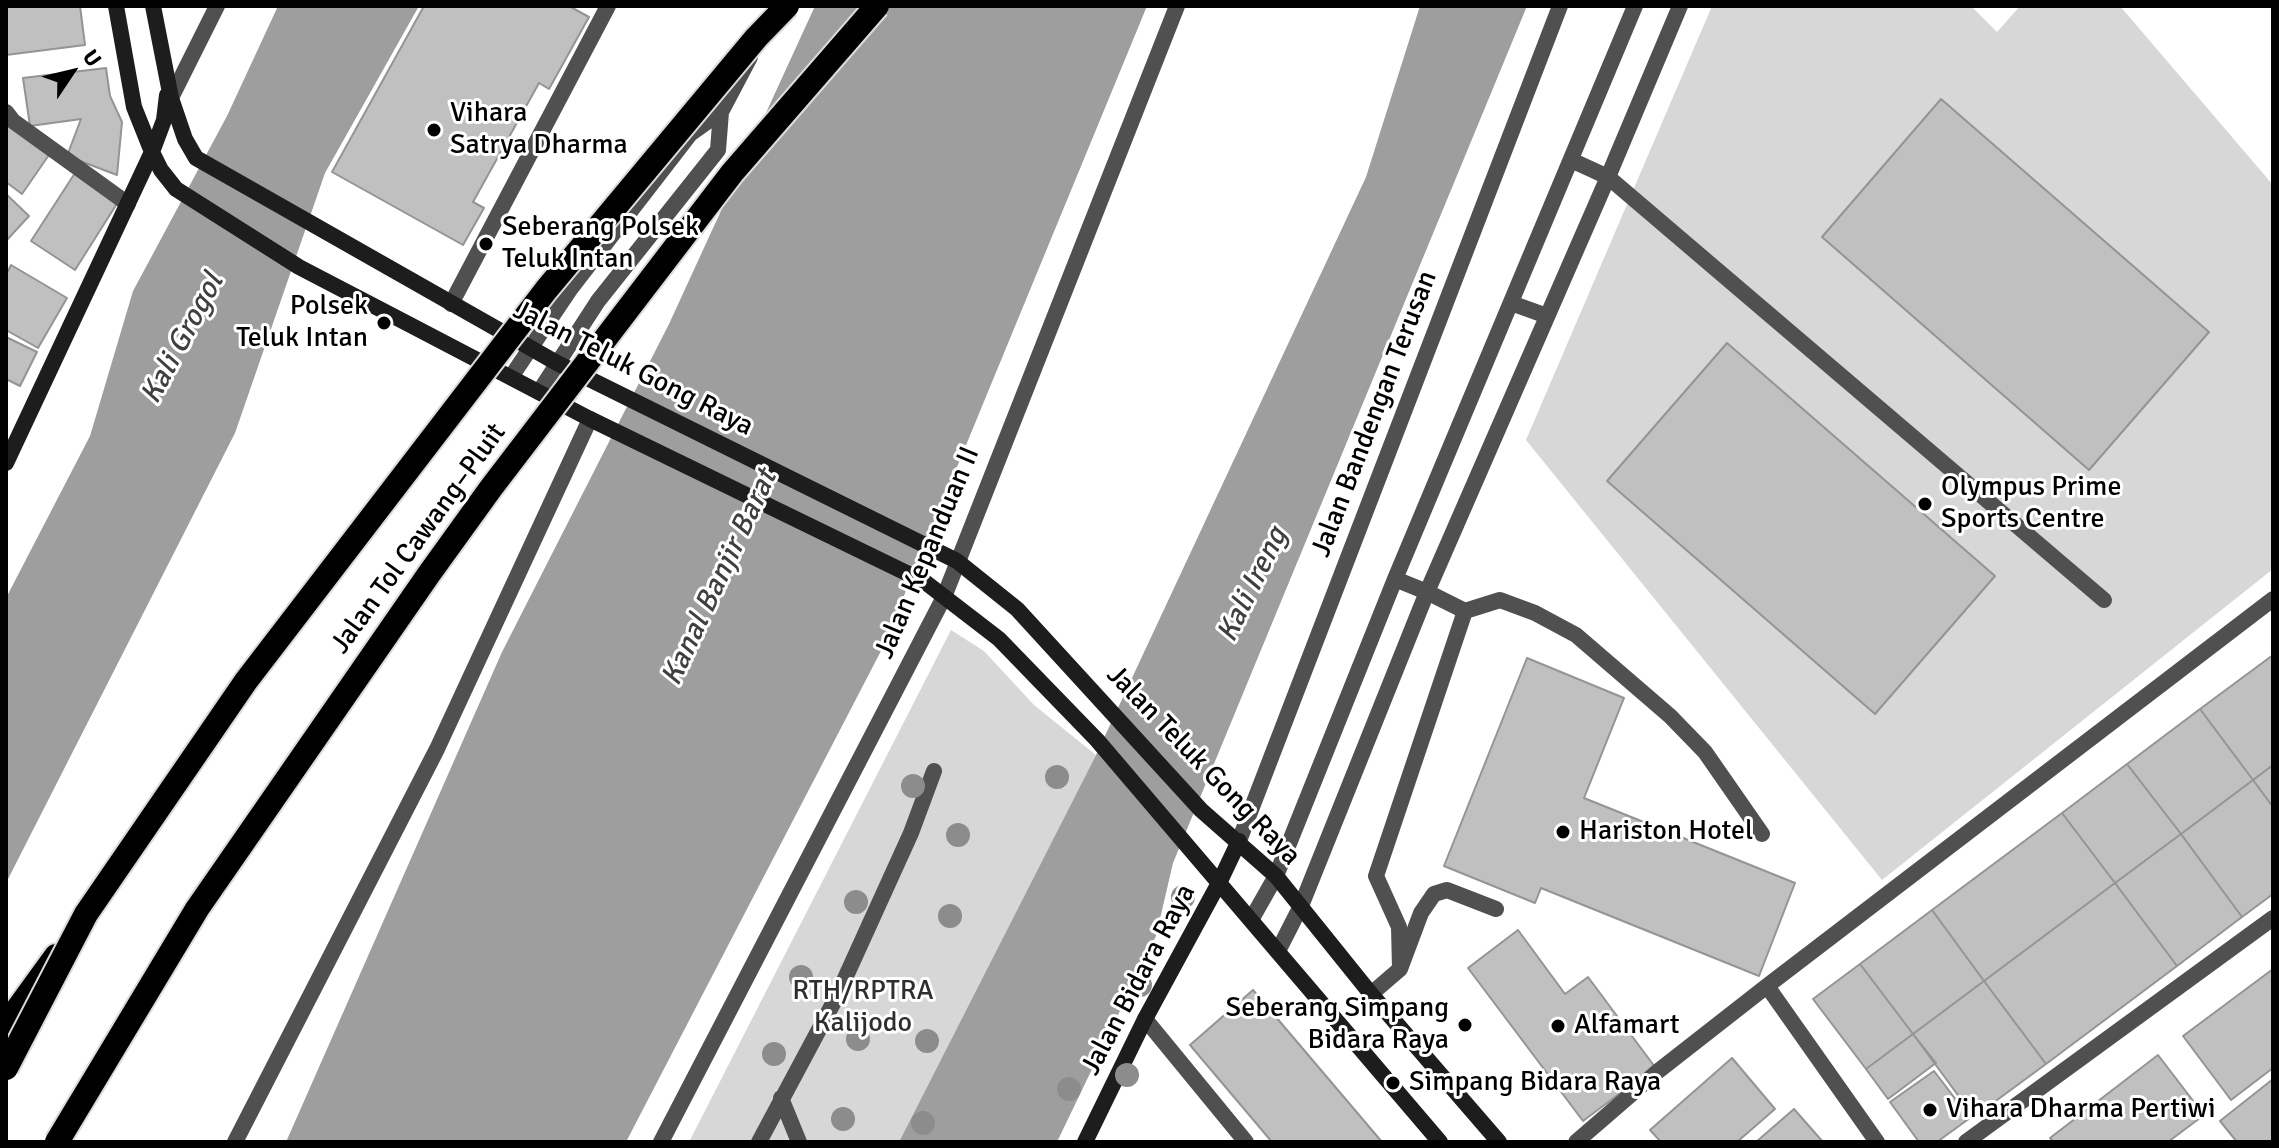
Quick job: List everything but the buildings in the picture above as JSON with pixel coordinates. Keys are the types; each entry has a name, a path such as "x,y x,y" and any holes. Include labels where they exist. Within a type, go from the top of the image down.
{"highway":[{"name":"Jalan Tol Cawang–Pluit","path":"6,1068 86,914 246,681 546,290 737,60 787,6"},
{"name":"Jalan Tol Cawang–Pluit","path":"57,1142 197,909 437,562 732,173 877,6"},
{"path":"6,1025 86,914"}],"main road":[{"name":"Jalan Teluk Gong Raya","path":"116,6 134,107 161,170 176,189 299,267 590,419 925,582 999,639 1097,740 1440,1142"},
{"name":"Jalan Teluk Gong Raya","path":"153,6 169,92 185,139 196,158 557,363 957,561 1017,609 1201,810 1276,876 1371,994 1499,1142"},
{"path":"6,463 152,152 164,120 169,92"},
{"name":"Jalan Bidara Raya","path":"1085,1142 1145,1019 1239,841"}],"street":[{"path":"169,92 217,6"},
{"path":"451,304 608,6"},
{"path":"539,392 598,301 718,150 721,112 777,6"},
{"name":"Jalan Kepanduan II","path":"661,1142 944,597 1177,6"},
{"name":"Jalan Bandengan Terusan","path":"1239,841 1560,6"},
{"path":"1251,920 1276,876 1395,579 1635,6"},
{"path":"1278,951 1301,906 1427,592 1680,6"},
{"path":"6,112 13,121 128,204"},
{"path":"511,377 571,288 690,134 721,112"},
{"path":"1571,160 1608,177 2104,600"},
{"path":"1511,303 1547,316"},
{"path":"235,1142 437,749 590,419"},
{"path":"1395,579 1465,611 1500,600 1535,613 1576,635 1670,716 1705,752 1762,834"},
{"path":"1576,1142 1657,1072 1767,986 2273,599"},
{"path":"1400,969 1399,927 1376,876 1465,611"},
{"path":"759,1142 837,996 911,833 934,771"},
{"path":"1371,994 1400,969 1421,913 1434,894 1447,890 1496,909"},
{"path":"1966,1142 2273,918"},
{"path":"1767,986 1877,1142"},
{"path":"1145,1019 1246,1142"},
{"path":"781,1098 799,1142"}],"green space":[{"name":"Olympus Prime Sports Centre","path":"1712,6 1971,6 1997,32 2020,6 2120,6 2273,185 2273,569 1882,880 1526,440"},
{"name":"RTH/RPTRA Kalijodo","path":"951,630 984,651 1034,705 1096,755 899,1142 689,1142"}],"water":[{"name":"Kali Grogol","path":"278,6 419,6 325,173 235,433 6,883 6,598 90,436 133,291 227,116"},
{"name":"Kanal Banjir Barat","path":"815,6 1147,6 882,649 626,1142 286,1142 502,652 669,324"},
{"name":"Kali Ireng","path":"1420,6 1527,6 1173,863 1156,936 1057,1142 899,1142 1096,755 1366,177"}],"place":[{"name":"Vihara Satrya Dharma","path":"434,130"},
{"name":"Seberang Polsek Teluk Intan","path":"486,244"},
{"name":"Polsek Teluk Intan","path":"384,323"},
{"name":"Olympus Prime Sports Centre","path":"1925,504"},
{"name":"Hariston Hotel","path":"1563,832"},
{"name":"Seberang Simpang Bidara Raya","path":"1465,1025"},
{"name":"Alfamart","path":"1558,1026"},
{"name":"Simpang Bidara Raya","path":"1393,1083"},
{"name":"Vihara Dharma Pertiwi","path":"1930,1110"}]}
